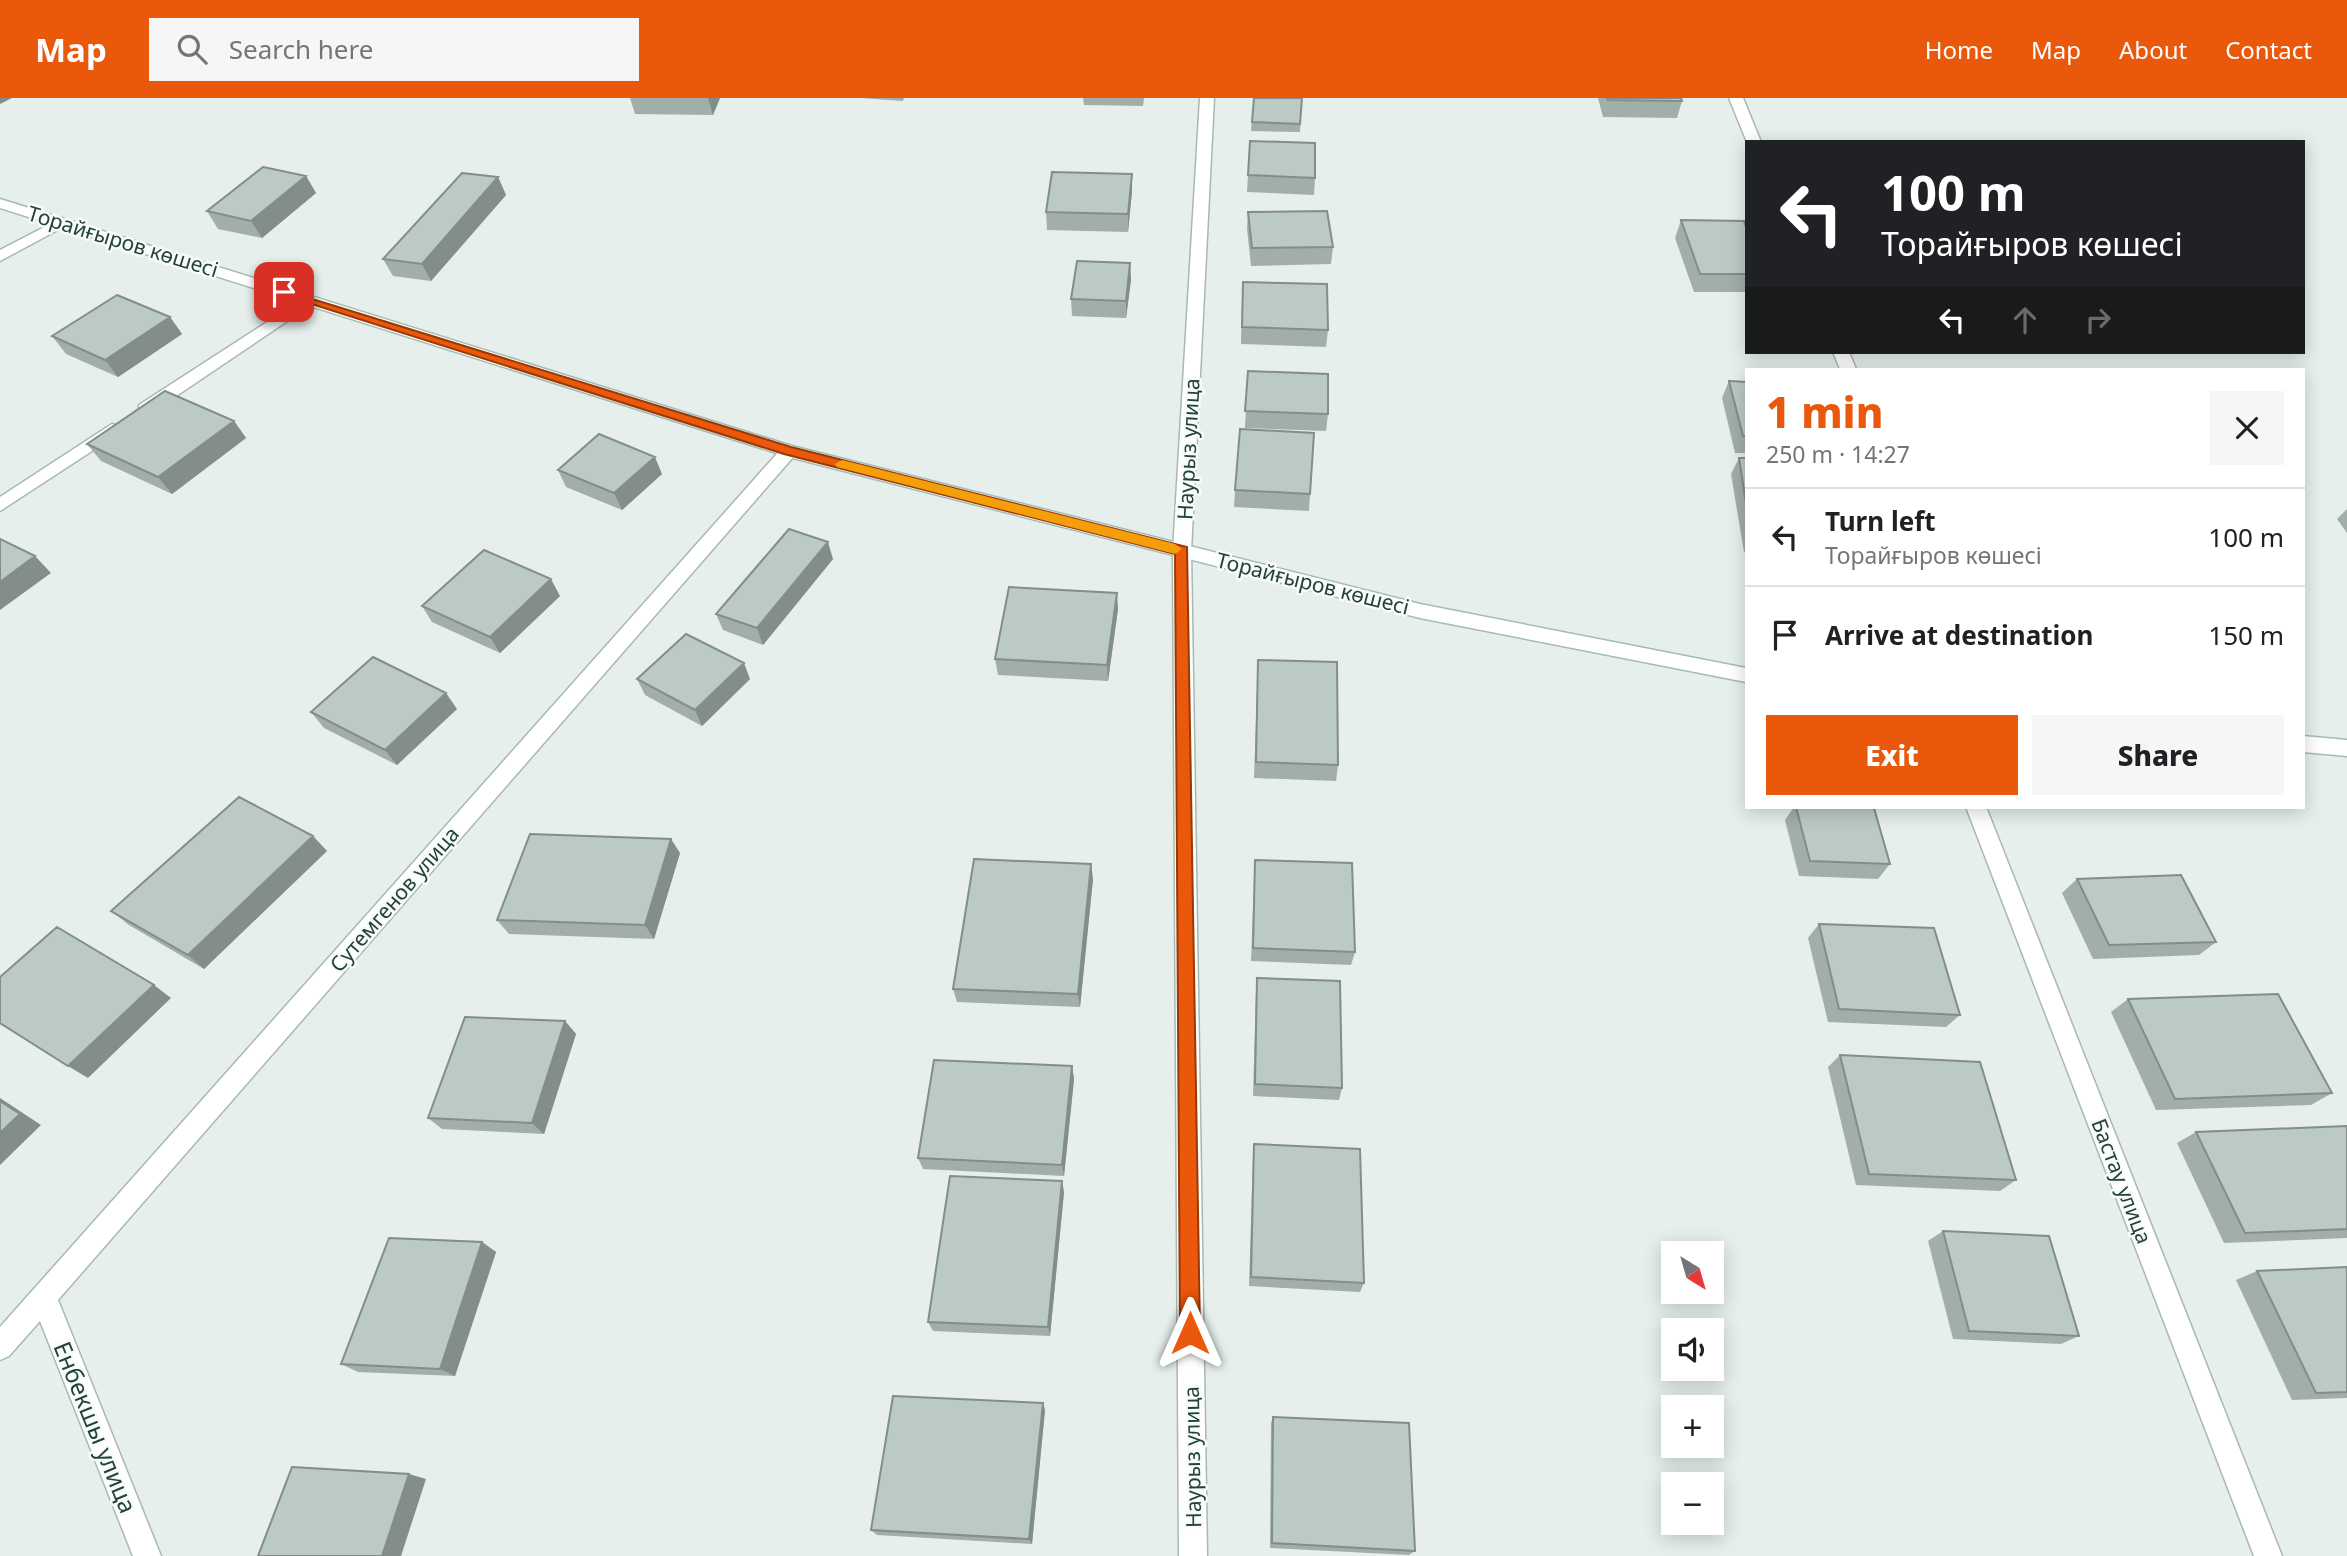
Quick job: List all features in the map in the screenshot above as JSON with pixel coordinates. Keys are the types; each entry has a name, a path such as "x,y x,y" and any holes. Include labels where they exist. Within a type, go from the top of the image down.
{"street":[{"name":"Наурыз улица","path":"1192,1556 1182,551 1206,98"},
{"path":"1736,98 1753,140"},
{"name":"Торайғыров көшесі","path":"0,203 789,451 1420,611 1745,675"},
{"path":"0,256 62,222"},
{"path":"0,505 309,300"},
{"name":"Сутемгенов улица","path":"0,1347 789,451"},
{"path":"2305,744 2347,747"},
{"name":"Бастау улица","path":"1977,809 2268,1556"},
{"name":"Енбекшы улица","path":"44,1297 147,1556"}],"building":[{"path":"1254,98 1302,98 1300,124 1252,122"},
{"path":"1607,98 1681,98 1682,101 1608,100"},
{"path":"1250,141 1315,143 1315,178 1248,175"},
{"path":"263,167 306,176 251,221 207,211"},
{"path":"1052,172 1132,174 1128,214 1046,212"},
{"path":"462,173 498,177 422,264 383,259"},
{"path":"1327,211 1333,247 1252,248 1248,212"},
{"path":"1681,220 1744,221 1745,274 1700,274"},
{"path":"1077,261 1130,263 1126,301 1071,299"},
{"path":"1243,282 1327,284 1328,330 1242,327"},
{"path":"117,295 170,317 105,360 52,336"},
{"path":"1248,371 1328,374 1328,414 1245,411"},
{"path":"1729,381 1745,382 1743,436"},
{"path":"165,391 234,421 158,477 87,444"},
{"path":"1240,429 1314,433 1310,494 1235,490"},
{"path":"599,434 655,457 614,493 558,470"},
{"path":"1739,458 1745,458 1745,497"},
{"path":"789,529 828,542 757,628 716,614"},
{"path":"0,539 35,556 0,582"},
{"path":"484,550 551,579 490,637 422,606"},
{"path":"1009,587 1117,593 1107,665 995,659"},
{"path":"686,634 744,663 695,710 637,679"},
{"path":"373,657 446,693 385,750 311,712"},
{"path":"1258,660 1337,662 1338,765 1256,762"},
{"path":"239,797 313,836 188,955 111,911"},
{"path":"1797,809 1874,809 1890,864 1810,861"},
{"path":"530,834 671,839 645,925 497,920"},
{"path":"974,859 1091,864 1078,994 953,989"},
{"path":"1255,860 1352,863 1355,952 1253,948"},
{"path":"2181,875 2216,942 2109,945 2077,879"},
{"path":"1819,924 1934,928 1960,1015 1839,1009"},
{"path":"57,927 154,985 68,1066 0,1023 0,977"},
{"path":"1257,978 1340,981 1342,1088 1255,1084"},
{"path":"2278,994 2332,1093 2175,1099 2128,999"},
{"path":"465,1017 565,1021 532,1123 428,1118"},
{"path":"1840,1055 1980,1062 2016,1180 1869,1174"},
{"path":"934,1060 1072,1066 1062,1165 918,1158"},
{"path":"0,1101 20,1114 0,1133"},
{"path":"2347,1126 2347,1229 2245,1233 2196,1132"},
{"path":"1254,1144 1360,1149 1364,1283 1251,1277"},
{"path":"950,1176 1062,1181 1048,1327 928,1322"},
{"path":"1943,1231 2049,1236 2079,1336 1969,1331"},
{"path":"389,1238 482,1242 440,1369 341,1364"},
{"path":"2347,1267 2347,1392 2316,1393 2257,1271"},
{"path":"893,1396 1043,1403 1029,1539 871,1530"},
{"path":"1273,1417 1409,1423 1415,1551 1272,1543"},
{"path":"292,1467 409,1474 382,1556 258,1556"}],"slow traffic":[{"path":"842,464 1175,549"}],"route":[{"path":"284,292 789,451 1182,551 1190,1333"}]}
